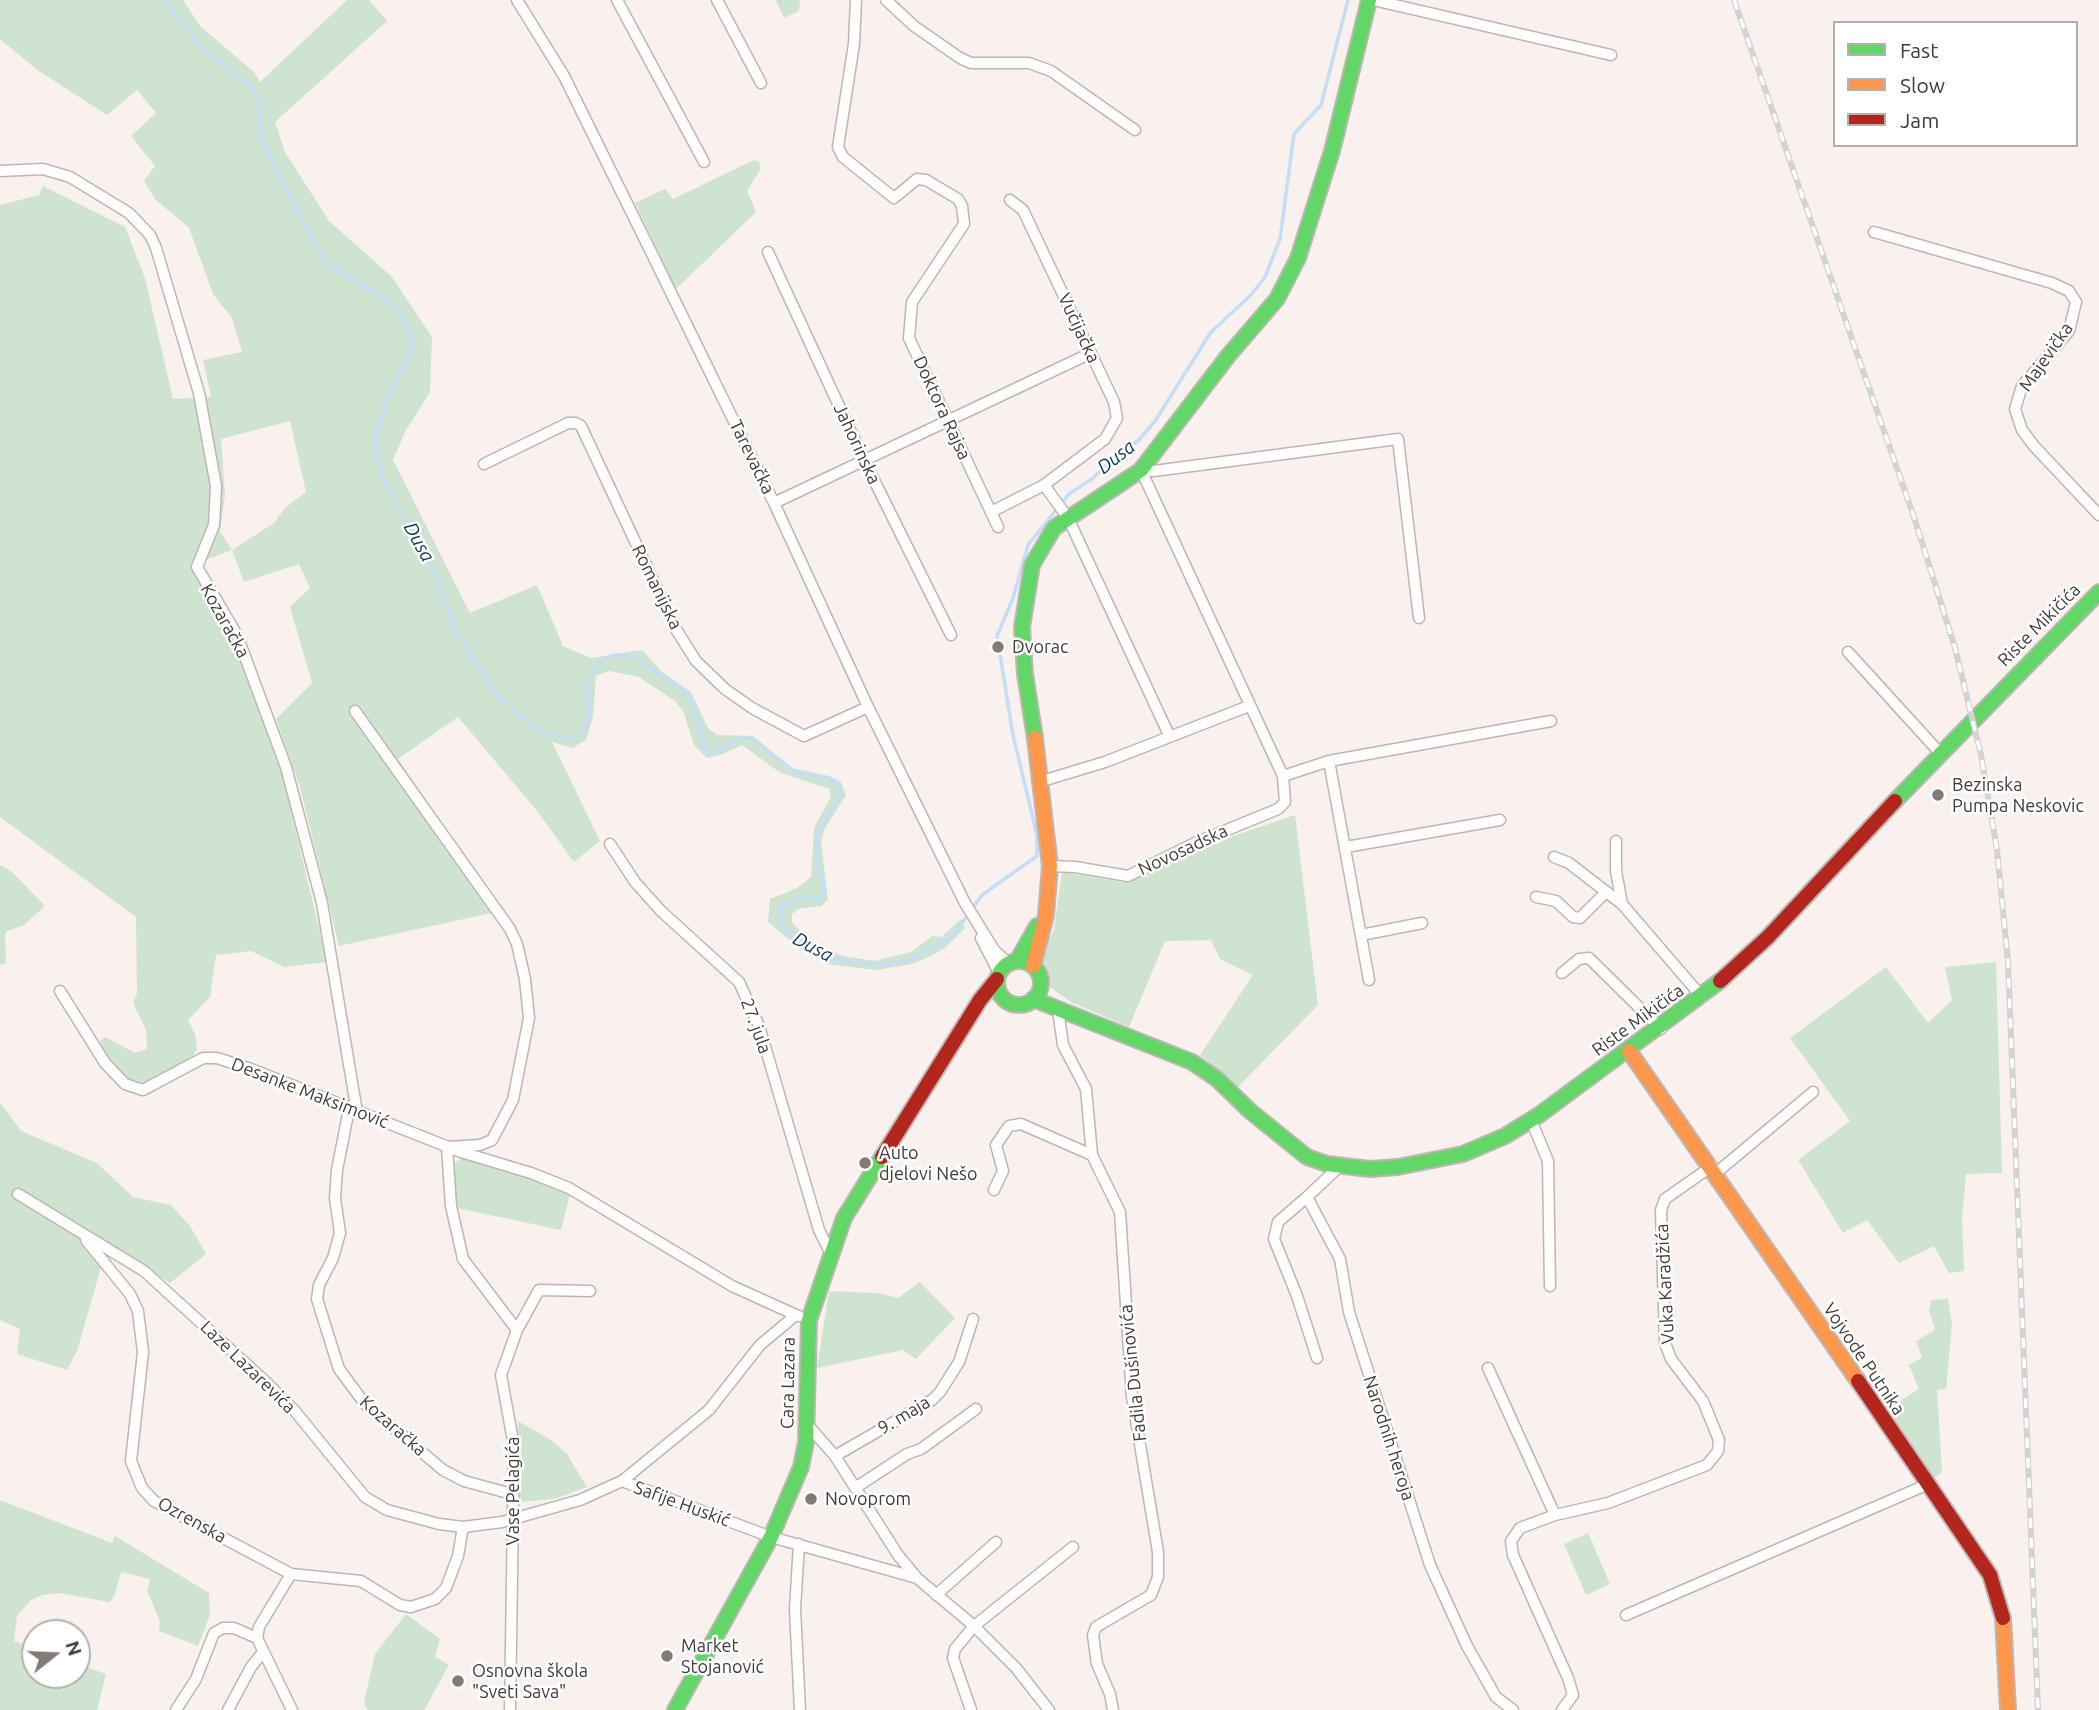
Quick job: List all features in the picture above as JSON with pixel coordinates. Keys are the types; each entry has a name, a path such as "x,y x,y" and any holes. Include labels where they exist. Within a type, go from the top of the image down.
{"main road":[{"path":"1033,966 1006,969 998,991 1006,1001 1020,1005 1033,999 1041,983 1033,966 1048,899 1050,866 1042,780 1025,674 1022,627 1032,565 1065,515 1141,470 1228,356 1272,306 1287,282 1298,258 1332,151 1371,0"},
{"name":"Riste Mikičića","path":"1033,999 1192,1062 1217,1079 1250,1111 1307,1157 1340,1166 1398,1167 1463,1154 1505,1136 1531,1120 1702,997 1768,937 1941,753 2099,592"},
{"name":"Cara Lazara","path":"675,1710 771,1537 801,1467 807,1424 806,1357 802,1317 844,1218 1006,969 1048,899"},
{"name":"Riste Mikičića","path":"1041,983 1054,997 1096,1026"},
{"name":"Cara Lazara","path":"967,1026 987,1006 1006,1001"},
{"name":"Vojvode Putnika","path":"1629,1051 1714,1169 1926,1485 1990,1575 2002,1610 2008,1710"}],"street":[{"name":"Tarevačka","path":"517,0 564,76 774,503 868,708 970,912 1006,969"},
{"path":"617,0 704,162"},
{"path":"717,0 761,83"},
{"name":"Doktora Rajsa","path":"856,0 855,44 838,146 840,152 894,198 917,179 926,180 958,199 965,214 964,224 917,291 910,315 909,338 998,527"},
{"path":"886,0 914,26 960,58 971,63 1029,63 1051,71 1135,130"},
{"path":"1371,0 1611,55"},
{"name":"Kozaračka","path":"0,171 43,169 70,177 111,200 140,222 150,235 160,258 199,393 216,486 214,525 197,567 237,635 286,768 321,904 353,1111 336,1184 340,1233 319,1285 317,1299 339,1369 365,1404 443,1470 464,1481 512,1494"},
{"name":"Vučijačka","path":"1010,200 1023,209 1114,402 1117,418 1105,439 1047,489"},
{"name":"Majevička","path":"1874,232 2052,283 2069,291 2076,302 2069,331 2022,386 2015,408 2022,430 2099,515"},
{"name":"Jahorinska","path":"768,252 864,460 951,635"},
{"path":"774,503 1091,353"},
{"name":"Romanijska","path":"484,464 568,423 581,426 677,631 696,661 725,690 804,736 868,708"},
{"path":"1419,618 1398,439 1154,471 1141,470 1248,706 1283,776 1329,761 1551,721"},
{"path":"991,512 1047,489 1065,515 1170,735"},
{"path":"1848,652 1941,753"},
{"path":"1042,780 1105,762 1248,706"},
{"name":"Desanke Maksimović","path":"355,712 510,929 525,979 529,1018 513,1100 501,1129 492,1140 480,1145 447,1147"},
{"path":"1329,761 1369,980"},
{"name":"Novosadska","path":"1050,866 1075,867 1128,876 1195,843 1278,809 1285,802 1283,776"},
{"path":"1346,847 1500,820"},
{"path":"1616,841 1616,871 1622,904"},
{"name":"27. jula","path":"610,844 635,882 661,911 739,982 759,1026 819,1230 830,1252"},
{"path":"1554,858 1569,863 1622,904 1702,997"},
{"path":"1536,897 1556,901 1573,917 1580,918 1606,892"},
{"path":"1361,935 1422,923"},
{"path":"1562,973 1579,959 1589,958 1661,1029"},
{"name":"Desanke Maksimović","path":"60,991 104,1063 125,1084 143,1090 203,1058 217,1058 447,1147 531,1172 569,1188 732,1286 802,1317"},
{"name":"Fadila Dušinovića","path":"1058,1010 1063,1045 1086,1089 1092,1155 1120,1212 1132,1397 1158,1552 1158,1577 1151,1595 1096,1627 1093,1634 1097,1664 1110,1694 1113,1710"},
{"name":"Vuka Karadžića","path":"1555,1515 1608,1503 1707,1465 1718,1451 1719,1440 1703,1401 1671,1359 1665,1343 1661,1210 1665,1199 1714,1169 1813,1092"},
{"path":"1531,1120 1548,1161 1550,1286"},
{"path":"994,1190 1003,1171 996,1145 1009,1126 1021,1124 1092,1155"},
{"path":"447,1147 451,1206 463,1259 517,1330"},
{"path":"1317,1358 1297,1296 1274,1240 1278,1222 1340,1166"},
{"name":"Laze Lazarevića","path":"18,1194 144,1271 294,1410 365,1497 396,1513 463,1527 513,1517"},
{"name":"Narodnih heroja","path":"1307,1197 1340,1259 1349,1312 1430,1565 1467,1646 1496,1697 1513,1710"},
{"name":"Ozrenska","path":"74,1228 116,1275 138,1311 143,1352 130,1448 131,1461 142,1488 154,1501 291,1574 361,1581 400,1605 422,1605 435,1599 453,1576 463,1527"},
{"name":"Vase Pelagića","path":"510,1710 513,1429 501,1375 517,1330 539,1290 590,1291"},
{"path":"622,1481 709,1410 760,1345 802,1317"},
{"name":"9. maja","path":"835,1456 940,1392 959,1362 973,1319"},
{"path":"1488,1368 1555,1515 1520,1528 1511,1541 1513,1555 1568,1678 1573,1695 1562,1710"},
{"path":"855,1488 907,1454 921,1449 976,1409"},
{"path":"807,1424 835,1456 898,1555 917,1578 974,1626 1016,1668 1049,1710"},
{"name":"Safije Huskić","path":"513,1517 580,1500 622,1481 771,1537 917,1578"},
{"path":"1626,1615 1926,1485"},
{"path":"936,1594 996,1542"},
{"path":"800,1544 794,1609 800,1710"},
{"path":"971,1710 953,1658 956,1649 974,1626 1073,1547"},
{"path":"291,1574 259,1627 257,1637 292,1710"},
{"path":"176,1710 196,1679 214,1633 223,1628 234,1628 257,1637"},
{"path":"228,1710 251,1667 263,1652"}],"green space":[{"path":"0,0 183,0 201,27 255,73 260,82 347,0 369,0 387,21 275,122 285,152 329,221 392,277 432,337 430,392 405,432 393,460 470,613 537,585 563,646 591,658 642,650 662,672 691,692 708,728 717,735 753,736 792,768 829,776 841,782 846,795 825,828 821,841 828,900 821,906 798,909 792,914 792,922 809,941 842,956 875,961 911,952 932,936 941,937 961,919 965,928 945,948 929,957 912,964 876,970 826,964 799,948 768,922 770,899 797,888 811,877 814,828 831,797 829,789 779,772 742,745 707,758 694,745 684,713 675,701 639,677 609,671 596,676 593,717 586,740 572,748 552,742 600,841 574,862 538,812 458,717 398,759 501,911 339,946 300,787 276,719 312,683 290,607 310,588 299,564 244,582 232,550 190,566 227,618 281,769 327,962 284,967 251,951 216,955 210,997 188,1020 195,1034 197,1049 193,1056 157,1080 143,1084 126,1080 97,1044 105,1037 135,1053 147,1049 146,1030 133,1003 137,993 136,917 0,817 0,205 39,195 43,186 125,227 145,278 173,399 211,397 203,360 242,352 232,318 213,294 189,228 155,199 144,181 155,166 131,136 156,113 137,90 107,115 36,69 0,39","holes":["290,421 306,492 285,508 274,523 232,550 220,531 225,495 221,439"]},
{"path":"776,0 800,0 799,11 784,18"},
{"path":"754,160 759,162 761,169 747,190 756,212 676,289 635,203 665,189 673,199"},
{"path":"1295,815 1318,1005 1238,1087 1200,1055 1253,975 1220,959 1211,940 1165,941 1129,1027 1071,1002 1050,987 1039,961 1054,929 1062,872 1121,882 1233,836"},
{"path":"0,865 12,872 45,906 24,925 5,932 6,963 0,965"},
{"path":"1996,962 2002,1173 1966,1174 1962,1220 1964,1271 1949,1273 1934,1246 1899,1263 1867,1220 1843,1233 1798,1160 1850,1121 1790,1038 1886,967 1928,1023 1952,1000 1945,967"},
{"path":"0,1102 21,1131 97,1163 133,1197 171,1205 190,1226 206,1254 170,1283 108,1243 77,1351 67,1370 17,1354 20,1329 0,1320"},
{"path":"462,1158 537,1180 570,1194 561,1230 457,1208 454,1163"},
{"path":"920,1282 955,1318 916,1359 903,1350 817,1368 829,1291 877,1293 898,1298"},
{"path":"1948,1299 1952,1324 1946,1389 1937,1390 1942,1472 1934,1478 1888,1408 1919,1389 1909,1365 1922,1358 1916,1341 1935,1330 1929,1310 1932,1300"},
{"path":"518,1421 551,1440 567,1454 587,1487 555,1499 520,1502 516,1494"},
{"path":"0,1500 112,1543 115,1536 209,1593 210,1615 198,1646 159,1631 160,1621 147,1591 150,1579 121,1572 114,1597 109,1602 59,1593 31,1600 17,1616 14,1641 21,1644 21,1689 91,1689 91,1669 106,1674 97,1710 0,1710"},
{"path":"1588,1533 1610,1584 1586,1595 1564,1544"},
{"path":"406,1614 440,1639 435,1657 449,1665 424,1710 368,1710 364,1702 375,1654"}],"waterway":[{"name":"Dusa","path":"164,0 199,45 254,90 259,104 261,135 273,164 326,262 395,306 410,333 412,348 384,408 375,441 382,476 436,574 454,628 495,692 535,729 566,739 583,734 588,718 587,683 597,663 613,655 633,656 683,690 695,709 704,748 710,754 741,738 753,739 796,773 828,778 837,783 839,791 836,802 817,835 816,856 825,893 818,899 799,899 781,906 780,920 786,932 831,959 876,965 907,961 953,936 982,895 1037,856 1037,835 1013,735 997,636 1013,598 1028,545 1069,494 1092,479 1116,456 1139,440 1155,421 1211,332 1251,295 1265,277 1280,239 1294,134 1321,105 1348,0"}],"railway":[{"path":"1734,0 1914,517 1955,648 1981,755 1997,850 2008,962 2038,1710"}],"traffic: fast":[{"path":"1035,738 1025,674 1022,627 1032,565 1054,528 1141,470 1228,356 1277,299 1298,258 1332,151 1369,0"},
{"path":"1895,801 2099,592"},
{"path":"1017,961 1037,926"},
{"path":"1019,961 1034,968 1041,983 1034,998 1019,1005 1004,998 997,983 1004,968 1019,961"},
{"path":"1033,999 1192,1062 1217,1079 1250,1111 1307,1157 1327,1164 1370,1169 1398,1167 1463,1154 1505,1136 1539,1115 1720,981"},
{"path":"675,1710 771,1537 801,1467 806,1442 809,1320 844,1218 882,1157"}],"traffic: slow":[{"path":"1033,966 1046,915 1050,866 1035,738"},
{"path":"1629,1051 1858,1381"},
{"path":"2003,1618 2008,1710"}],"traffic: jam":[{"path":"1720,981 1768,937 1895,801"},
{"path":"882,1157 980,1000 997,979"},
{"path":"1858,1381 1990,1575 2003,1618"}],"place":[{"name":"Dvorac","path":"998,647"},
{"name":"Bezinska Pumpa Neskovic","path":"1938,795"},
{"name":"Auto djelovi Nešo","path":"865,1163"},
{"name":"Novoprom","path":"811,1499"},
{"name":"Market Stojanović","path":"667,1656"},
{"name":"Osnovna škola \"Sveti Sava\"","path":"458,1681"}]}
